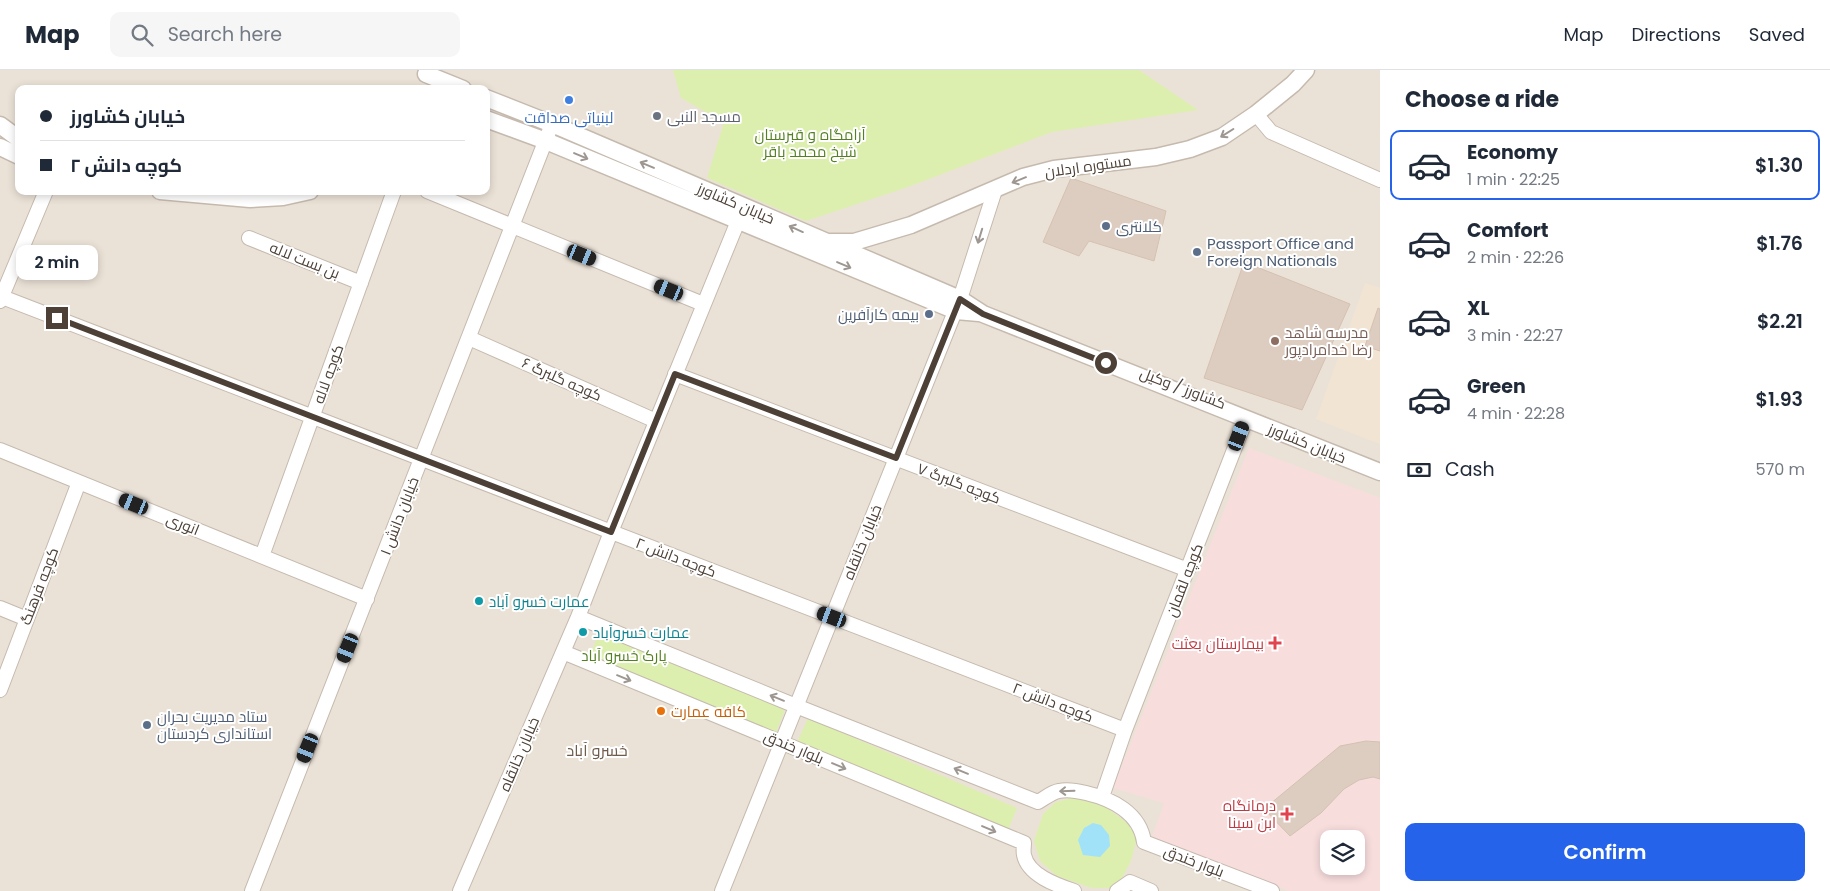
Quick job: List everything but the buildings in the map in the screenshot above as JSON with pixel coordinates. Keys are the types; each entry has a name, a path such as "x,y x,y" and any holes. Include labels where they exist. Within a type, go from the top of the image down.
{"street":[{"name":"مستوره اردلان","path":"826,242 854,242 911,225 1023,177 1054,169 1156,157 1190,149 1222,136 1256,114 1293,84 1306,70"},
{"path":"424,78 443,80"},
{"name":"خیابان کشاورز","path":"490,100 552,124 826,242 983,314 1380,472"},
{"path":"1256,114 1271,132 1380,180"},
{"name":"خیابان کشاورز","path":"490,120 546,141 738,221 959,302"},
{"name":"خیابان دانش ۱","path":"252,891 552,124"},
{"path":"0,125 15,136"},
{"path":"0,147 15,154"},
{"name":"خیابان خانقاه","path":"722,891 959,302 995,190"},
{"path":"1,299 44,195"},
{"path":"205,195 250,199 291,195"},
{"name":"کوچه لاله","path":"262,556 393,195"},
{"path":"436,195 703,304"},
{"name":"خیابان خانقاه","path":"460,891 578,617 738,221"},
{"name":"بن بست لاله","path":"249,238 361,283"},
{"name":"کشاورز / وکیل","path":"854,242 908,276 959,302 1380,465"},
{"name":"کوچه دانش ۲","path":"1,299 422,458 1125,730"},
{"name":"کوچه گلبرگ ۶","path":"469,338 656,421"},
{"name":"کوچه گلبرگ ۷","path":"675,374 1188,570"},
{"name":"کوچه لقمان","path":"1102,797 1125,730 1246,419"},
{"name":"انوری","path":"0,450 367,599"},
{"name":"کوچه فرهنگ","path":"0,690 79,482"},
{"path":"0,608 27,619"},
{"path":"578,617 1038,802 1059,791 1075,791 1102,797"},
{"name":"بلوار خندق","path":"563,652 1024,843 1024,856 1031,869 1044,885"},
{"name":"بلوار خندق","path":"1102,797 1121,807 1134,818 1142,831 1144,842 1272,891"},
{"path":"1117,891 1130,882 1151,891"},
{"path":"1044,885 1074,891"}],"shaded area":[{"path":"0,70 1380,70 1380,891 0,891"},
{"path":"1365,283 1380,288 1380,444 1316,419"},
{"name":"بیمارستان بعثت","path":"1249,448 1380,498 1380,891 1289,891 1152,837 1164,803 1113,788"}],"green space":[{"name":"آرامگاه و قبرستان شیخ محمد باقر","path":"673,70 1139,70 1198,110 1052,132 908,187 806,221 707,178 724,122 681,98"},
{"name":"پارک خسرو آباد","path":"601,629 786,707 775,735 589,657"},
{"path":"808,718 1017,808 1006,835 796,745"},
{"path":"1072,798 1100,803 1129,824 1137,838 1131,861 1121,880 1111,888 1092,888 1057,876 1040,861 1034,841 1043,814 1056,802"}],"water":[{"path":"1093,823 1101,825 1109,835 1110,846 1100,857 1083,855 1078,840 1084,828"}],"place":[{"name":"لبنیاتی ‌صداقت","path":"569,100"},
{"name":"مسجد النبی","path":"657,116"},
{"name":"کلانتری","path":"1106,226"},
{"name":"Passport Office and Foreign Nationals","path":"1197,252"},
{"name":"بیمه کارآفرین","path":"929,314"},
{"name":"مدرسه شاهد رضا خدامرادپور","path":"1275,341"},
{"name":"عمارت خسرو آباد","path":"479,601"},
{"name":"عمارت خسروآباد","path":"583,632"},
{"name":"بیمارستان بعثت","path":"1275,643"},
{"name":"کافه عمارت","path":"661,711"},
{"name":"ستاد مدیریت بحران استانداری کردستان","path":"147,725"},
{"name":"درمانگاه ابن سینا","path":"1287,814"}],"district":[{"name":"خسرو آباد","path":"597,750"}],"route":[{"path":"57,318 611,532 675,374 896,458 960,299 983,314 1106,363"}]}
